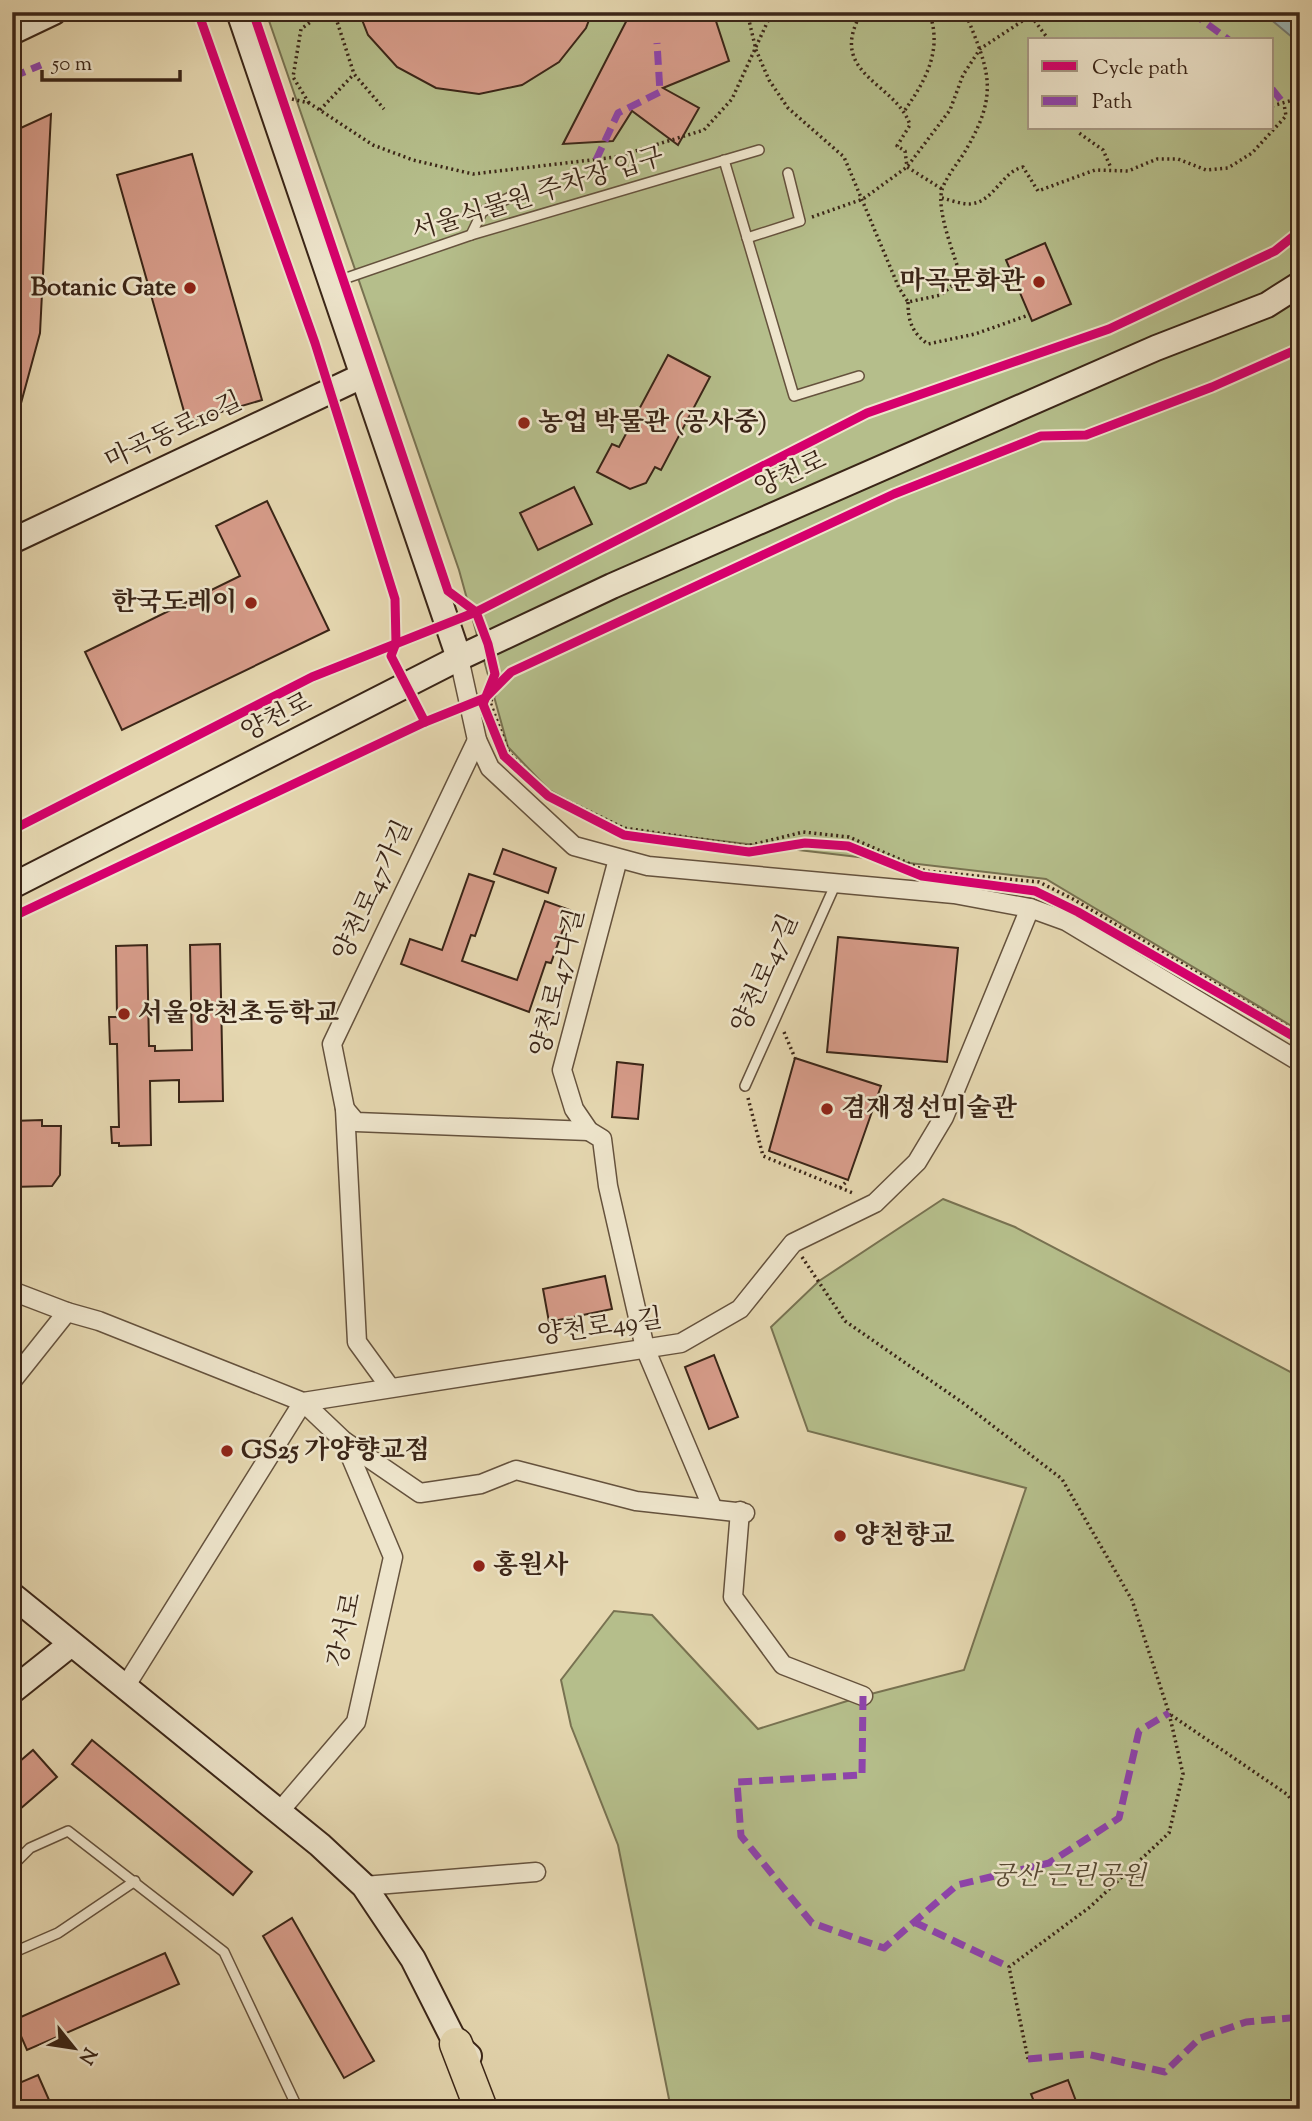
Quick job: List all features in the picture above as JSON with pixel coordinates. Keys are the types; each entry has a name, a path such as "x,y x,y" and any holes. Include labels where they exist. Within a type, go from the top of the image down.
{"highway":[{"path":"456,2045 481,2109"}],"main road":[{"path":"12,32 54,12"},
{"path":"239,12 459,658"},
{"name":"양천로","path":"12,886 459,658 612,586 1080,381 1266,304 1300,284"},
{"name":"마곡동로10길","path":"12,541 362,376"},
{"path":"12,1595 279,1812 364,1886 412,1959 456,2045 471,2057 495,2109"},
{"path":"12,1691 71,1644"},
{"path":"456,2045 456,2074 470,2109"}],"street":[{"name":"양천로47길","path":"459,658 477,701 477,740 489,768 574,846 648,866 954,894 1030,908 1066,921 1300,1062"},
{"name":"양천로47가길","path":"389,1386 357,1342 345,1110 332,1044 477,740"},
{"name":"양천로47나길","path":"618,859 562,1070 574,1109 589,1131 602,1139 608,1186 645,1348 713,1508"},
{"name":"양천로49길","path":"303,1402 389,1386 681,1343 740,1309 793,1243 875,1203 917,1162 944,1117 1030,908"},
{"path":"345,1110 356,1122 589,1131"},
{"path":"12,1291 66,1312 99,1321 303,1402 344,1441 420,1493 481,1484 516,1470 636,1501 743,1512 733,1597 783,1665 863,1696"},
{"path":"12,1381 66,1312"},
{"path":"125,1687 303,1402"},
{"name":"강서로","path":"279,1812 356,1722 393,1557 344,1441"},
{"path":"364,1886 536,1872"}],"lane":[{"name":"서울식물원 주차장 입구","path":"331,283 471,235 759,150"},
{"path":"724,160 794,396 859,376"},
{"path":"747,238 800,221 788,173"},
{"path":"471,235 481,212 514,195"},
{"name":"양천로47길","path":"745,1086 836,883"},
{"path":"12,1866 30,1848 68,1831 223,1952 298,2109"},
{"path":"12,1953 58,1933 135,1881"}],"path":[{"path":"309,103 293,77 301,29 324,12"},
{"path":"334,12 354,74 384,110"},
{"path":"747,12 756,50 769,80 788,108 844,156 899,288 908,302 908,316 915,336 928,344 975,334 1026,316"},
{"path":"283,97 309,103 373,145 413,160 473,174 616,157 704,130 732,99 772,12"},
{"path":"862,12 850,37 856,61 872,83 905,110 910,125 897,146 905,151 907,167"},
{"path":"905,110 923,85 933,58 935,30 929,12"},
{"path":"908,302 941,295 961,278 942,189 969,146 988,103 989,78 965,12"},
{"path":"800,221 863,199 907,167 950,110 963,75 980,49 1029,14 1037,12"},
{"path":"1029,14 1047,38"},
{"path":"320,110 354,74"},
{"path":"283,97 287,110"},
{"path":"1274,106 1300,98"},
{"path":"1274,129 1286,116 1284,104"},
{"path":"1079,130 1079,133 1103,150 1111,169"},
{"path":"942,198 969,204 984,200 1013,170 1023,167 1038,191 1095,170 1128,171 1157,159 1178,159 1206,170 1228,168 1252,153 1273,130"},
{"path":"907,167 942,189"},
{"path":"477,701 495,674 488,644"},
{"path":"477,701 511,672 523,666"},
{"path":"511,672 490,702 509,753 549,792 624,828 747,846 803,832 849,837 926,871 1039,882 1073,899 1300,1034"},
{"path":"477,701 483,704 504,756 548,796 624,835 749,852 805,843 848,846 922,876 1035,891 1078,912 1300,1040"},
{"path":"777,1014 795,1058"},
{"path":"745,1086 763,1156 875,1203"},
{"path":"840,1188 848,1180"},
{"path":"793,1243 845,1321 963,1403 1062,1479 1132,1600 1169,1713 1183,1774 1169,1833 1090,1908 1009,1966 1028,2059"},
{"path":"1169,1713 1288,1795 1300,1814"}],"green space":[{"path":"266,12 1300,12 1300,1031 1046,879 620,829 549,790 508,747 459,570"},
{"name":"궁산 근린공원","path":"943,1199 1015,1227 1300,1377 1300,2109 671,2109 618,1845 571,1726 561,1680 614,1611 652,1615 758,1729 863,1696 964,1670 1026,1488 808,1431 771,1327 819,1281"}],"water":[{"path":"1262,12 1300,12 1300,36 1293,38"}],"building":[{"path":"359,12 592,12 586,28 559,62 522,85 479,94 436,88 397,67 368,35"},
{"path":"631,12 713,12 729,61 663,88 699,108 678,145 632,111 613,141 563,144"},
{"path":"51,114 40,333 17,418 12,418 12,132"},
{"name":"Botanic Gate","path":"192,154 262,400 187,422 117,175"},
{"name":"마곡문화관","path":"1045,243 1071,304 1032,321 1006,260"},
{"path":"668,355 710,377 661,470 655,467 646,483 630,489 597,472 612,444 619,447"},
{"path":"574,487 592,524 538,550 520,513"},
{"name":"한국도레이","path":"267,501 329,630 122,730 85,652 240,576 216,526"},
{"path":"503,849 556,868 548,893 494,874"},
{"path":"469,874 494,882 475,936 471,935 462,961 517,980 545,901 570,910 551,963 546,962 529,1012 401,964 410,939 442,950"},
{"path":"838,937 958,948 947,1062 827,1052"},
{"path":"220,944 223,1101 179,1102 179,1080 150,1081 151,1145 119,1146 119,1143 112,1143 111,1127 119,1127 117,1044 110,1044 109,1017 117,1017 116,946 147,945 149,1046 155,1046 155,1051 192,1050 190,945"},
{"name":"겸재정선미술관","path":"795,1058 881,1086 848,1180 769,1151"},
{"path":"617,1062 643,1065 638,1119 612,1117"},
{"path":"42,1120 42,1126 61,1126 60,1175 52,1186 12,1187 12,1121"},
{"path":"605,1276 612,1309 549,1322 543,1289"},
{"path":"714,1355 738,1417 709,1429 685,1367"},
{"path":"92,1740 252,1872 233,1895 72,1764"},
{"path":"33,1750 57,1777 12,1816 12,1768"},
{"path":"292,1918 374,2061 344,2078 263,1936"},
{"path":"165,1953 179,1984 27,2050 14,2020"},
{"path":"38,2075 53,2109 15,2109 12,2086"},
{"path":"1068,2080 1079,2109 1037,2109 1031,2094"}],"marked path":[{"path":"1191,12 1226,38"},
{"path":"596,160 618,113 660,92 657,43"},
{"path":"12,77 41,65"},
{"path":"1274,92 1284,104"},
{"path":"863,1696 862,1775 737,1782 741,1836 812,1923 884,1948 957,1885 1049,1863 1119,1818 1139,1731 1169,1713"},
{"path":"914,1922 1009,1967"},
{"path":"1028,2059 1087,2054 1165,2072 1200,2038 1246,2022 1300,2017"}],"cycle path":[{"path":"198,12 315,343 395,599 396,643 391,656 425,722"},
{"path":"253,12 448,591 476,612 488,644 495,674 483,704 504,756 548,796 624,835 749,852 805,843 848,846 922,876 1035,891 1078,912 1300,1040"},
{"path":"12,830 312,677 476,612 867,413 1109,329 1275,251 1300,231"},
{"path":"12,917 425,722 485,698 511,672 894,494 1041,436 1086,435 1212,387 1300,348"}],"place":[{"name":"마곡문화관","path":"1039,282"},
{"name":"Botanic Gate","path":"190,288"},
{"name":"농업 박물관 (공사중)","path":"524,423"},
{"name":"한국도레이","path":"251,603"},
{"name":"서울양천초등학교","path":"124,1014"},
{"name":"겸재정선미술관","path":"827,1109"},
{"name":"GS25 가양향교점","path":"227,1451"},
{"name":"양천향교","path":"840,1536"},
{"name":"홍원사","path":"479,1566"}]}
